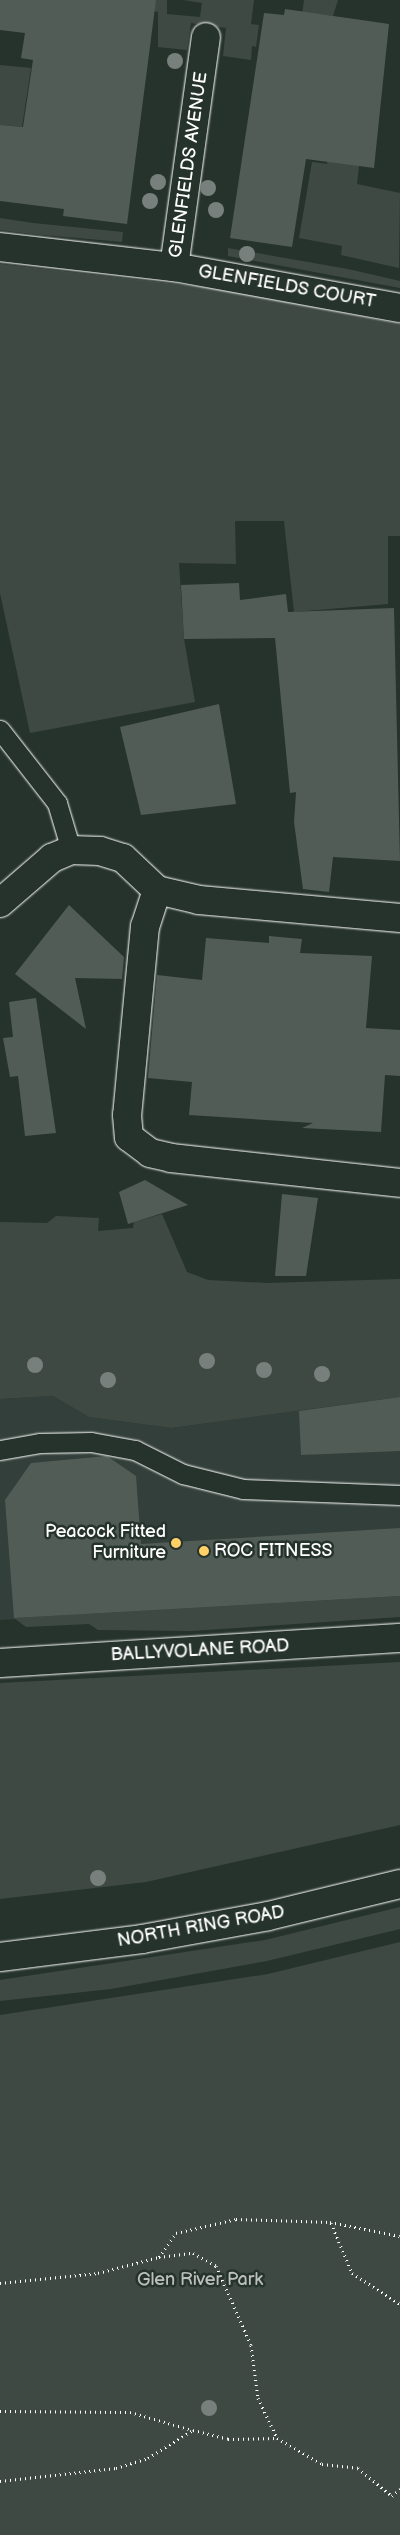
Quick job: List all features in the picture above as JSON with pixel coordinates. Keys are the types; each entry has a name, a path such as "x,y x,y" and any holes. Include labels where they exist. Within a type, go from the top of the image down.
{"street":[{"name":"GLENFIELDS AVENUE","path":"0,247 174,267 206,37"},
{"name":"GLENFIELDS COURT","path":"174,267 400,308"},
{"path":"0,903 52,858 71,850 123,858 157,890 199,900 400,918"},
{"path":"157,890 145,926 127,1115 129,1137 150,1153 171,1158 400,1183"},
{"name":"BALLYVOLANE ROAD","path":"0,1663 400,1638"},
{"name":"NORTH RING ROAD","path":"0,1957 258,1918 400,1884"}],"lane":[{"path":"0,730 57,803 71,850"},
{"path":"0,1450 40,1443 92,1442 135,1450 183,1474 243,1489 400,1495"}],"path":[{"path":"159,2257 176,2233 236,2219 330,2222 400,2236"},
{"path":"330,2222 352,2273 400,2304"},
{"path":"0,2283 98,2272 159,2257 193,2253 216,2266 251,2345 258,2398 277,2438"},
{"path":"0,2411 130,2412 228,2439 277,2438 322,2464 358,2468 392,2496 400,2489"},
{"path":"0,2481 116,2468 148,2458 193,2430"}],"shaded area":[{"path":"53,1396 89,1417 171,1428 400,1397 400,1596 0,1620 0,1399"}],"green space":[{"path":"85,0 167,0 167,14 200,17 202,3 183,0 254,0 251,24 259,25 256,47 252,46 251,60 223,56 226,28 191,23 187,50 158,47 158,12"},
{"path":"304,0 338,0 333,16 319,14 317,33 300,31"},
{"path":"0,65 31,68 22,127 0,125"},
{"path":"330,143 359,166 357,184 400,193 399,268 341,255 342,246 299,238 312,162 327,164"},
{"path":"0,218 123,232 122,242 0,230"},
{"path":"228,248 348,269 400,281 400,288 228,256"},
{"path":"0,264 229,290 400,324 400,536 388,536 388,604 294,612 284,521 235,521 236,564 179,563 184,639 195,702 30,733 0,593"},
{"path":"162,1214 187,1272 208,1280 268,1283 400,1279 400,1397 171,1428 89,1417 53,1396 0,1399 0,1222 47,1223 56,1216 99,1218 98,1231 133,1228 134,1222"},
{"path":"400,1596 400,1617 191,1631 98,1630 89,1624 26,1627 14,1618"},
{"path":"400,1662 400,1825 146,1882 0,1899 0,1683"},
{"path":"400,1907 400,1929 267,1961 111,1989 0,2001 0,1980 265,1940"},
{"name":"Glen River Park","path":"400,1942 400,2535 0,2535 0,2015 268,1974"}],"building":[{"path":"0,0 156,0 127,224 63,216 64,209 0,201 0,125 23,127 33,60 21,58 25,33 0,30"},
{"path":"285,9 389,24 374,168 306,159 292,247 230,238 264,13 284,15"},
{"path":"239,583 240,600 286,594 288,612 394,608 400,861 333,857 329,892 303,889 294,822 296,792 290,793 275,638 184,639 181,585"},
{"path":"219,704 236,804 141,815 120,727"},
{"path":"69,905 124,957 122,979 75,978 86,1029 15,974"},
{"path":"269,936 302,939 300,953 372,956 366,1028 400,1030 400,1076 385,1075 381,1132 302,1128 313,1123 189,1115 192,1082 148,1078 157,975 202,980 206,938 269,943"},
{"path":"36,998 56,1133 25,1136 18,1076 10,1077 3,1038 13,1037 9,1002"},
{"path":"145,1180 188,1205 128,1224 119,1192"},
{"path":"282,1194 318,1198 306,1276 275,1276"},
{"path":"400,1397 400,1451 301,1455 299,1411"},
{"path":"107,1456 136,1476 141,1544 400,1528 400,1596 14,1618 5,1500 31,1463"}],"place":[{"name":"Peacock Fitted Furniture","path":"176,1543"},
{"name":"ROC FITNESS","path":"204,1551"}]}
